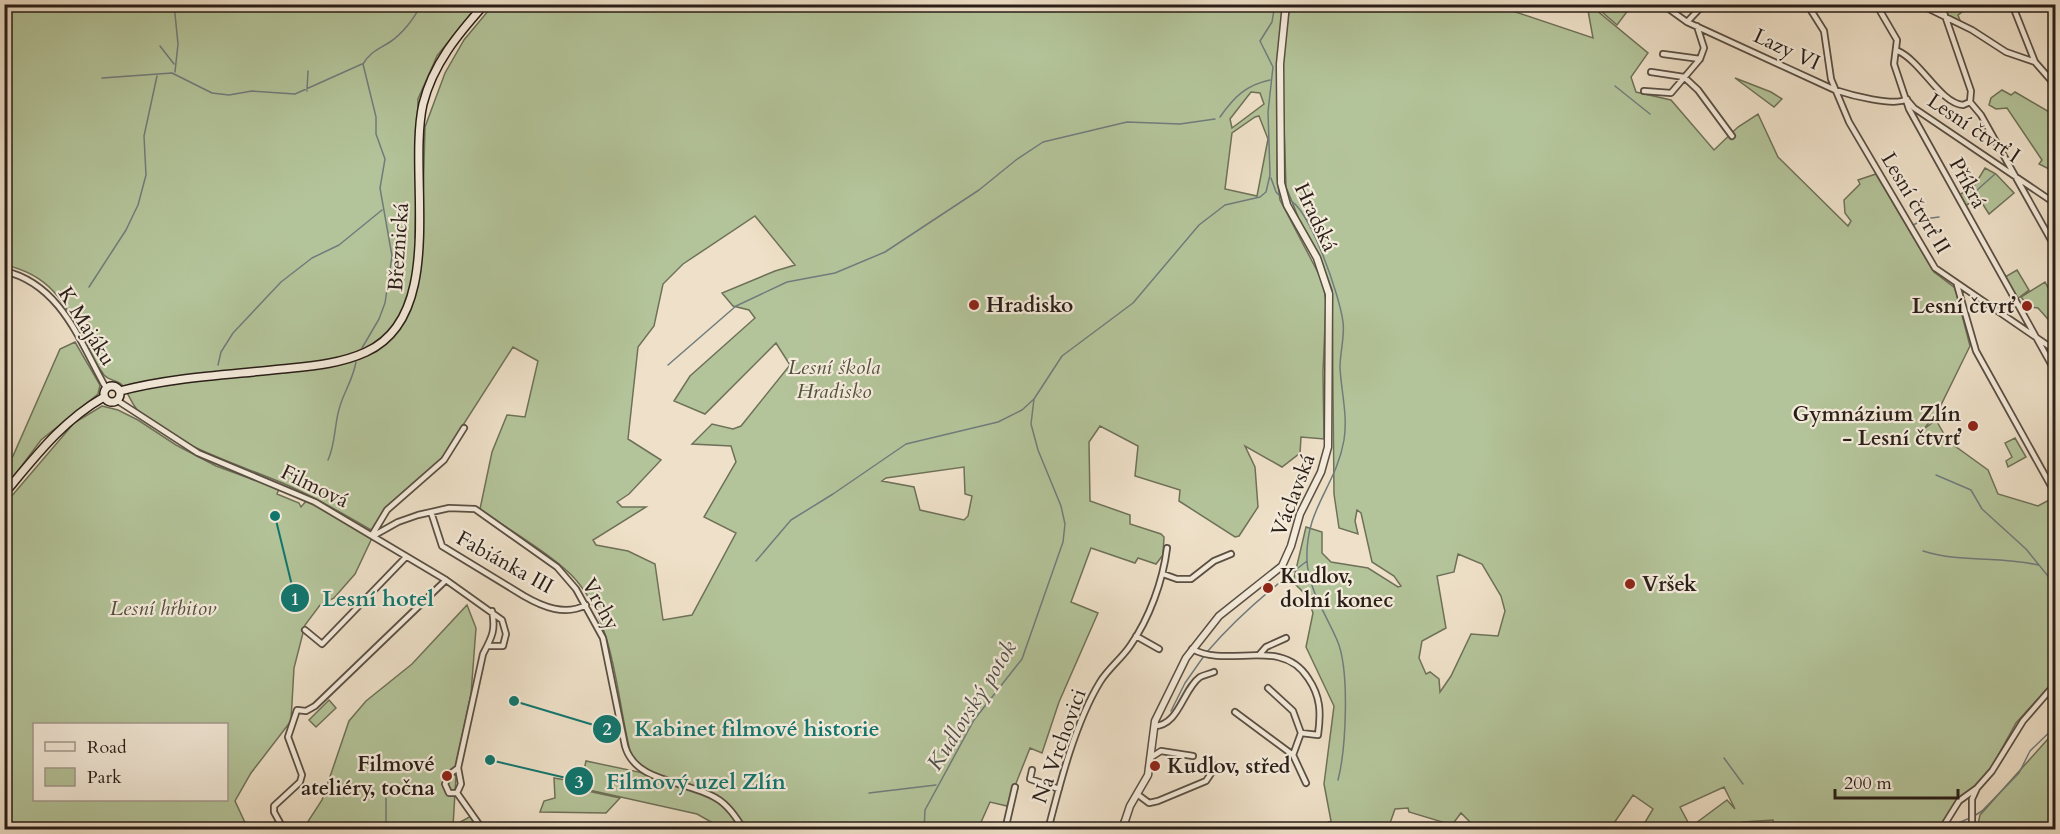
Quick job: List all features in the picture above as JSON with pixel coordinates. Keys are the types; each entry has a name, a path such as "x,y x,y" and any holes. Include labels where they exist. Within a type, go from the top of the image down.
{"main road":[{"name":"Březnická","path":"106,388 114,386 120,391 177,380 335,362 366,352 393,332 409,306 416,277 419,133 427,91 446,51 485,4"},
{"path":"4,494 58,430 84,409 104,397 106,388"},
{"path":"104,397 111,402 118,400 120,391"}],"street":[{"name":"Hradská","path":"1286,4 1280,64 1281,183 1287,205 1317,258 1329,294 1329,442"},
{"name":"Lazy VI","path":"1662,4 1687,22 1835,90"},
{"path":"1687,22 1704,4"},
{"name":"Lesní čtvrť II","path":"1807,4 1824,31 1829,71 1849,123 1935,268 2055,351"},
{"name":"Příkrá","path":"1876,4 1897,38 1898,51 1894,64 1914,120 2055,373"},
{"path":"1919,4 1972,30 2006,52 2035,62"},
{"path":"1941,4 1971,91 1970,102 2004,157 2055,249"},
{"path":"2012,4 2035,62 2055,86"},
{"path":"1644,91 1670,94 1700,59 1704,48 1696,26"},
{"path":"1898,51 1914,61 1953,102 1963,105 1970,102"},
{"path":"1663,54 1700,59"},
{"path":"1651,72 1684,76 1698,90 1732,136"},
{"name":"Lesní čtvrť I","path":"1835,90 1853,96 1899,102 1908,99 1922,113 2055,204"},
{"path":"1914,120 1918,114 1922,113"},
{"path":"1996,163 2000,163 2004,157"},
{"path":"2028,199 2030,192 2037,192"},
{"name":"K Majáku","path":"4,271 35,282 49,293 62,309 106,388"},
{"path":"1957,285 1976,351 2055,495"},
{"name":"Filmová","path":"118,400 198,453 296,492 373,535 446,580 502,620 506,634 501,648 488,646"},
{"path":"373,535 387,510 444,460 464,429"},
{"name":"Václavská","path":"1122,830 1147,777 1154,726 1191,649 1228,608 1282,566 1291,546 1300,514 1321,472 1329,442"},
{"name":"Vrchy","path":"373,535 398,522 431,512 463,507 482,513 556,567 576,588 607,648 613,692 625,746 631,761 646,773 685,784 726,805 744,830"},
{"name":"Fabiánka III","path":"431,512 442,546 524,596 537,603 566,611 585,604"},
{"name":"Na Vrchovici","path":"1048,830 1059,789 1090,701 1100,681 1136,636 1163,574 1167,548"},
{"path":"1163,574 1177,579 1191,579 1214,561 1231,554"},
{"path":"305,630 316,642 322,644 327,641 342,621 406,556"},
{"path":"284,830 274,812 274,806 300,782 302,775 288,737 297,710 306,711 315,706 446,580"},
{"path":"457,793 461,784 458,768 483,654 495,626 492,611"},
{"path":"1136,636 1159,649"},
{"path":"1260,655 1263,649 1286,638"},
{"path":"1191,649 1209,655 1280,656 1292,660 1302,669 1315,690 1320,709 1318,735 1301,733"},
{"path":"1154,726 1161,725 1170,718 1199,678 1214,672"},
{"path":"1942,829 1959,801 1977,788 1992,771 2023,721 2055,683"},
{"path":"1268,688 1293,711 1301,733 1293,755"},
{"path":"1235,712 1293,755 1306,783"},
{"path":"1150,758 1161,751 1193,756"},
{"path":"1137,794 1149,802 1158,801 1206,781 1216,766"},
{"path":"457,793 450,793 445,784 450,774 458,768"},
{"path":"1032,770 1030,779 1059,789"},
{"path":"1005,830 1015,787"},
{"path":"1972,830 1972,799 1977,788"},
{"path":"457,793 483,830"},
{"path":"1124,822 1134,830"}],"green space":[{"path":"1290,4 1495,5 1593,38 1587,5 1590,5 1648,53 1631,77 1636,92 1671,100 1714,150 1738,127 1758,114 1778,157 1848,226 1851,221 1845,213 1844,200 1860,184 1858,180 1876,174 1934,272 1955,288 1970,346 1938,411 1924,429 1936,420 1948,441 1988,470 1998,494 2038,506 2051,499 2055,502 2055,680 2016,723 1989,772 1943,824 1932,830 1776,830 1773,820 1743,822 1744,829 1688,829 1727,800 1735,809 1724,787 1680,807 1689,824 1683,829 1641,829 1653,809 1633,795 1610,829 1472,829 1474,826 1461,813 1452,825 1409,812 1408,808 1395,809 1388,829 1354,829 1346,825 1322,825 1331,821 1324,784 1334,706 1306,647 1313,613 1307,596 1293,582 1306,527 1322,532 1322,553 1331,562 1368,568 1398,587 1401,586 1394,576 1372,562 1361,513 1357,510 1355,521 1358,534 1339,528 1334,494 1332,290 1319,254 1299,219 1286,187 1282,63","holes":["1458,554 1482,564 1501,596 1505,611 1498,636 1471,634 1451,676 1440,692 1439,679 1430,672 1426,674 1419,658 1422,641 1446,628 1437,576 1454,572"]},
{"name":"Lesní škola Hradisko","path":"5,5 478,5 437,56 418,99 415,238 422,239 425,127 445,73 464,40 493,5 1283,5 1278,62 1277,176 1280,200 1323,282 1326,302 1323,372 1324,439 1301,437 1300,453 1282,467 1245,446 1255,467 1258,507 1239,536 1235,537 1179,501 1180,490 1135,476 1138,446 1100,426 1089,442 1090,501 1130,515 1130,524 1161,534 1164,537 1163,555 1156,564 1138,558 1135,563 1091,548 1071,602 1098,613 1059,702 1042,753 1030,748 1007,806 990,802 978,829 713,829 713,823 697,814 580,788 586,761 643,773 646,769 632,759 608,642 590,599 576,580 544,553 480,509 492,452 507,415 525,417 538,361 513,347 442,458 371,530 298,490 192,446 157,426 137,410 121,384 104,375 56,294 43,282 26,272 5,265","holes":["1251,92 1260,93 1264,104 1232,128 1230,119","1259,116 1268,139 1257,196 1225,189 1232,133","755,216 795,265 722,293 733,306 749,310 755,318 690,376 674,401 705,414 776,343 790,365 741,426 733,429 712,424 692,444 731,446 736,462 704,517 736,533 692,615 663,620 655,564 628,551 596,545 593,540 646,507 622,507 617,502 629,494 661,460 628,439 638,347 654,326 663,284 683,264","964,467 965,494 972,496 968,516 964,520 920,510 914,487 882,481 886,478"]},
{"path":"1594,5 1632,5 1617,25"},
{"path":"1942,5 1972,5 1958,15 1961,23 1948,15"},
{"path":"1735,78 1771,92 1782,99 1774,107"},
{"path":"2002,90 2011,95 2015,92 2051,113 2055,125 2055,172 2039,164 2042,160 2007,108 1996,109 1989,105 1991,98"},
{"path":"1985,168 1996,174 2014,193 1989,214 1979,198 1965,206 1959,195 1974,186"},
{"path":"2017,270 2029,290 2017,299 2005,277"},
{"path":"2045,282 2055,301 2055,327 2038,308 2029,307 2021,297"},
{"path":"75,342 100,385 98,394 41,440 5,488 5,466 13,456 60,349"},
{"name":"Lesní hřbitov","path":"102,406 118,410 138,420 176,445 216,466 279,489 277,494 299,503 301,507 307,500 372,538 355,574 334,598 320,605 305,625 294,668 291,721 251,773 235,801 248,829 5,829 4,505 74,423"},
{"path":"2015,438 2026,457 2008,467 2006,461 2012,457 2005,443"},
{"path":"467,605 476,628 471,694 457,760 453,826 475,814 486,829 311,830 307,823 322,800 349,721 366,701 412,664"},
{"path":"329,700 336,708 316,727 309,720"},
{"path":"2055,731 2055,829 1977,829 1980,815"},
{"path":"554,778 577,782 578,789 620,798 606,813 540,812 544,801 555,798"}],"waterway":[{"path":"174,4 178,44 175,72"},
{"path":"362,348 379,319 385,303 392,256 380,188 385,159 376,134 376,117 363,64 372,54 404,30 421,4"},
{"name":"Kudlovský potok","path":"924,830 925,810 974,720 1022,659 1063,542 1065,524 1061,506 1038,450 1031,424 1034,399 1062,356 1133,303 1199,225 1225,205 1260,197 1266,192 1270,175 1268,112 1273,67 1260,41 1272,22 1275,4"},
{"path":"160,46 174,64"},
{"path":"102,78 172,73 212,93 229,95 252,91 295,94 362,64"},
{"path":"307,91 308,71"},
{"path":"89,287 126,230 138,205 146,175 144,136 157,76"},
{"path":"1220,117 1241,93 1254,85 1270,80"},
{"path":"1615,86 1650,114"},
{"path":"668,365 736,306 787,282 835,273 885,252 979,190 1043,142 1127,122 1180,124 1215,119"},
{"path":"1967,199 1995,174"},
{"path":"1271,178 1276,192 1282,198"},
{"path":"1288,199 1297,206 1305,218 1323,254 1343,322 1340,367 1345,412 1344,440 1335,471 1311,526 1307,560 1308,571 1318,601 1337,640 1344,670 1345,730 1338,780"},
{"path":"218,365 221,352 233,333 281,282 312,258 339,245 382,210"},
{"path":"1926,257 1908,228 1924,219 1939,217"},
{"path":"328,460 340,406 356,362"},
{"path":"756,561 791,520 906,444 998,422 1022,410 1034,399"},
{"path":"1936,475 1971,490 1982,509 2026,549 2056,586"},
{"path":"1923,551 1952,557 2038,565"},
{"path":"1207,652 1254,604 1307,561"},
{"path":"1171,711 1185,683 1204,656"},
{"path":"1974,816 1982,811 2019,773 2030,751 2056,726"},
{"path":"1724,758 1743,784"},
{"path":"869,793 936,785"},
{"path":"386,798 386,830"},
{"path":"1944,829 1970,818"}],"place":[{"name":"Hradisko","path":"974,305"},
{"name":"Lesní čtvrť","path":"2027,306"},
{"name":"Gymnázium Zlín - Lesní čtvrť","path":"1973,426"},
{"name":"Lesní hotel","path":"275,516"},
{"name":"Vršek","path":"1630,584"},
{"name":"Kudlov, dolní konec","path":"1268,588"},
{"name":"Kabinet filmové historie","path":"514,701"},
{"name":"Filmový uzel Zlín","path":"490,760"},
{"name":"Kudlov, střed","path":"1155,766"},
{"name":"Filmové ateliéry, točna","path":"447,776"}]}
